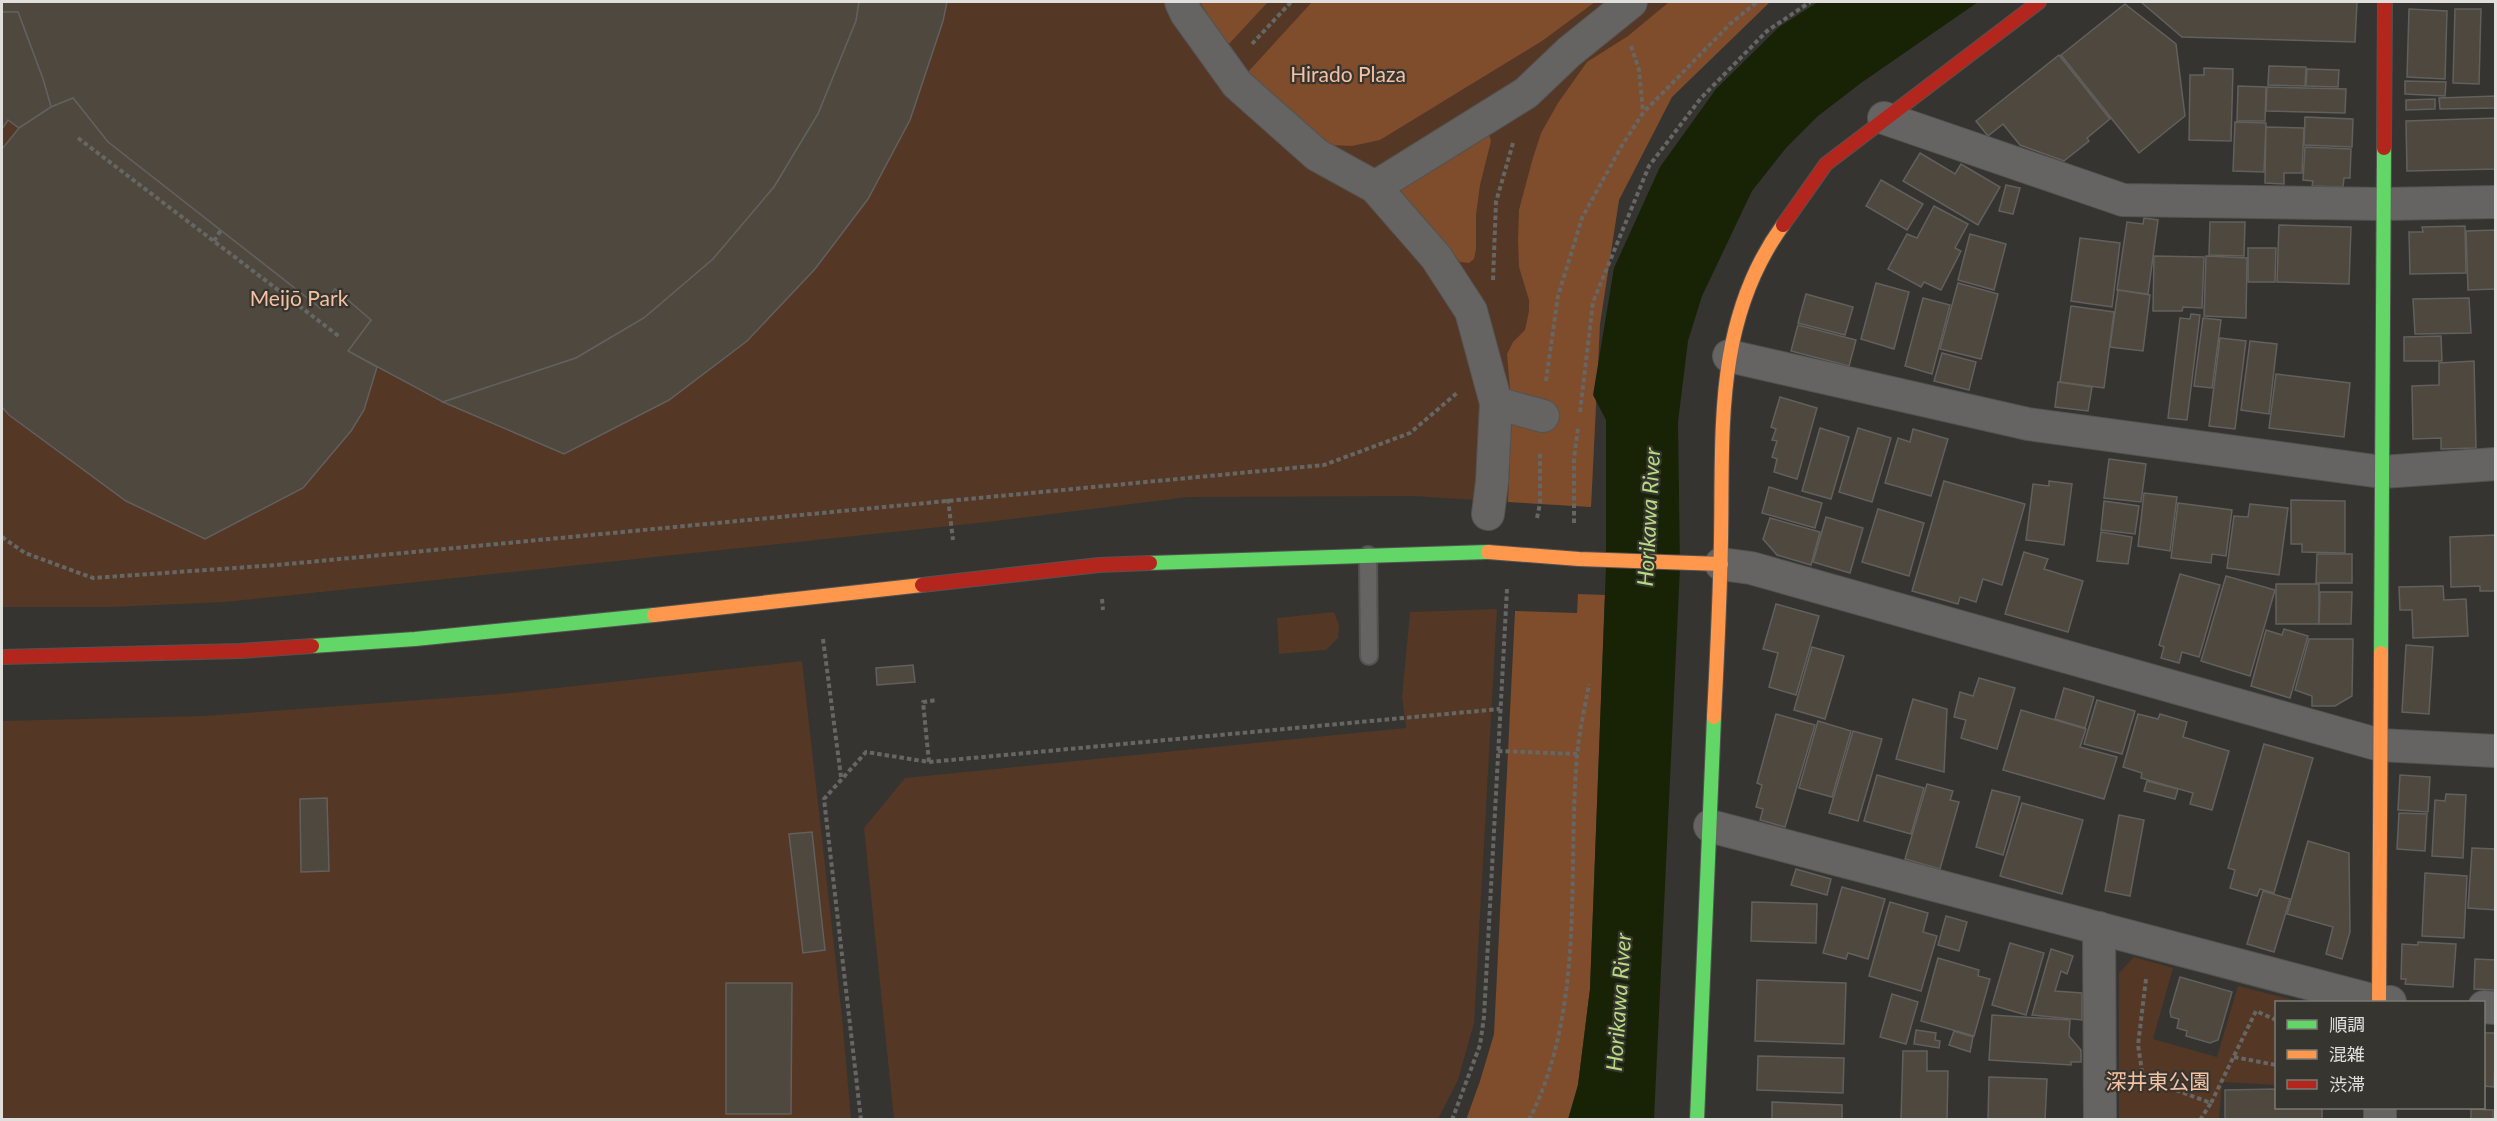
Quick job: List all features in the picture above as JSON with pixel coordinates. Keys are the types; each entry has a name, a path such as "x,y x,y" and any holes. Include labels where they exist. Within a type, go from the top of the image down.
{"street":[{"path":"1181,2 1186,13 1237,84 1317,155 1375,187 1436,257 1471,311 1496,403 1488,514"},
{"path":"1697,1119 1721,564 1724,388 1729,356 1747,287 1773,238 1826,164 2039,2"},
{"path":"2379,1001 2385,2"},
{"path":"1375,187 1526,93 1569,52 1626,6"},
{"path":"1884,118 2123,200 2383,204 2496,202"},
{"path":"1729,356 2028,424 2382,472 2496,464"},
{"path":"1496,403 1543,416"},
{"path":"2,657 240,651 415,639 610,620 1088,566 1484,552 1579,559 1688,562 1751,568 2380,745 2496,751"},
{"path":"1710,826 2375,1001"},
{"path":"2099,928 2100,1119"}],"lane":[{"path":"1368,555 1369,656"}],"path":[{"path":"1228,71 1291,2"},
{"path":"1537,518 1540,504 1543,416 1558,296 1582,218 1643,113 1730,24 1757,2"},
{"path":"1580,414 1593,302 1649,166 1701,98 1767,30 1810,2"},
{"path":"1626,6 1639,70 1643,113"},
{"path":"1471,311 1490,293 1494,276 1496,202 1502,176 1527,106 1526,93"},
{"path":"78,138 340,337"},
{"path":"214,241 221,230"},
{"path":"2,537 25,553 93,578 277,565 948,499 1324,465 1410,433 1459,392 1480,347"},
{"path":"1574,529 1574,459 1578,425"},
{"path":"948,499 953,540"},
{"path":"1452,1119 1480,1045 1484,1017 1509,554"},
{"path":"823,639 841,777"},
{"path":"1529,1119 1539,1100 1557,1037 1570,963 1577,754 1589,684"},
{"path":"929,762 923,702 937,700"},
{"path":"861,1119 824,799 841,777 866,752 929,762 1500,709"},
{"path":"1498,751 1577,754"},
{"path":"2142,978 2147,980 2138,1045 2143,1078 2211,1103"},
{"path":"2200,1119 2211,1103 2256,1011 2275,1019"},
{"path":"2234,1057 2275,1065"}],"green space":[{"name":"Meijō Park","path":"2,2 1770,2 1672,97 1619,200 1600,324 1591,507 1412,496 1188,497 988,522 226,602 112,607 2,607"},
{"path":"1200,2 1268,2 1227,46"},
{"name":"Hirado Plaza","path":"1312,2 1595,2 1542,41 1380,140 1352,146 1328,145 1246,74"},
{"path":"1669,2 1770,2 1672,97 1619,200 1600,324 1591,507 1508,502 1512,413 1507,354 1513,342 1525,330 1529,311 1529,300 1519,267 1519,210 1541,133 1558,103 1587,62 1628,36"},
{"path":"1489,134 1491,141 1480,185 1476,215 1474,259 1469,263 1460,262 1405,201 1401,193 1403,185"},
{"path":"1578,594 1605,595 1590,989 1578,1085 1568,1119 1466,1120 1494,1034 1515,611 1577,613"},
{"path":"1497,609 1474,1023 1458,1080 1438,1119 894,1119 864,828 905,778 1406,728 1402,697 1410,612"},
{"path":"1334,612 1339,625 1338,638 1326,650 1279,654 1277,618"},
{"path":"802,661 842,1017 851,1119 2,1119 2,721 204,716 501,694"},
{"name":"深井東公園","path":"2134,957 2173,968 2153,1039 2217,1057 2238,986 2297,1001 2275,1001 2275,1085 2222,1082 2219,1119 2119,1119 2119,973"}],"water":[{"name":"Horikawa River","path":"1818,2 1978,2 1861,83 1818,116 1786,148 1752,191 1702,296 1688,341 1678,422 1680,567 1654,1119 1568,1120 1578,1085 1590,989 1606,566 1606,420 1593,395 1614,268 1660,167 1716,89 1779,27"}],"building":[{"path":"2,2 859,2 856,21 818,114 774,187 713,259 644,318 576,358 443,402 348,351 371,320 335,289 320,308 108,142 73,98 51,107 18,12 2,12"},
{"path":"859,2 947,2 943,21 910,120 868,199 815,269 747,341 669,400 564,454 443,402 576,358 644,318 713,259 774,187 818,114 856,21"},
{"path":"2141,2 2357,2 2355,42 2182,37"},
{"path":"2125,4 2176,44 2185,116 2139,153 2061,55"},
{"path":"2409,9 2447,11 2445,79 2407,77"},
{"path":"2455,9 2481,9 2479,84 2453,83"},
{"path":"2,12 18,12 51,107 19,128 8,120 2,129"},
{"path":"2059,55 2110,119 2087,138 2089,141 2064,161 2020,145 2003,124 1988,136 1976,121"},
{"path":"2269,66 2306,67 2305,86 2268,85"},
{"path":"2204,68 2233,69 2231,141 2189,140 2190,75 2204,75"},
{"path":"2307,69 2339,70 2338,87 2306,86"},
{"path":"2405,81 2446,82 2445,96 2405,94"},
{"path":"2238,86 2266,87 2265,121 2237,121"},
{"path":"2267,87 2346,89 2345,113 2266,111"},
{"path":"2496,96 2496,108 2440,109 2439,98"},
{"path":"73,98 108,142 320,308 335,289 371,320 348,351 377,367 364,410 351,431 303,488 205,539 126,501 9,415 2,407 2,149 19,128 51,107"},
{"path":"2435,99 2435,109 2406,110 2406,100"},
{"path":"2305,117 2353,119 2352,147 2304,145"},
{"path":"2496,118 2496,169 2407,171 2406,121"},
{"path":"2235,122 2266,123 2264,172 2233,171"},
{"path":"2266,127 2304,128 2302,173 2284,173 2284,184 2265,183"},
{"path":"2305,147 2351,149 2350,178 2344,178 2343,187 2312,186 2313,181 2303,180"},
{"path":"1920,153 1955,174 1961,164 2000,187 1978,225 1903,181"},
{"path":"1881,180 1923,204 1907,230 1866,206"},
{"path":"2006,185 2020,188 2013,214 1999,211"},
{"path":"1934,206 1968,224 1955,248 1961,251 1941,290 1924,282 1921,287 1888,269 1907,234 1917,238"},
{"path":"2144,218 2158,220 2148,294 2117,290 2127,222 2143,224"},
{"path":"2210,222 2245,222 2244,256 2209,255"},
{"path":"2279,225 2351,227 2349,284 2277,282"},
{"path":"2465,226 2466,273 2410,274 2409,232 2423,232 2422,227"},
{"path":"2496,230 2496,289 2468,290 2466,231"},
{"path":"1970,234 2006,244 1994,290 1958,280"},
{"path":"2080,238 2120,243 2112,307 2071,301"},
{"path":"2248,248 2276,248 2275,282 2248,282"},
{"path":"2154,256 2204,257 2202,308 2183,307 2182,311 2153,311"},
{"path":"2206,256 2247,258 2246,318 2204,316"},
{"path":"1876,283 1909,292 1894,349 1861,339"},
{"path":"1958,283 1998,294 1981,359 1940,349"},
{"path":"2118,290 2150,295 2143,351 2110,347"},
{"path":"1806,294 1853,307 1845,335 1798,323"},
{"path":"1923,298 1950,305 1932,374 1905,366"},
{"path":"2469,298 2471,333 2415,334 2413,299"},
{"path":"2071,306 2114,312 2104,388 2060,382"},
{"path":"2191,314 2200,315 2187,420 2168,418 2180,318 2190,319"},
{"path":"2203,318 2221,320 2212,388 2194,386"},
{"path":"1798,325 1856,340 1849,366 1791,351"},
{"path":"2441,336 2442,361 2404,361 2404,337"},
{"path":"2220,338 2246,341 2235,429 2209,426"},
{"path":"2250,341 2277,344 2269,414 2241,410"},
{"path":"1942,353 1976,362 1969,390 1934,381"},
{"path":"2474,361 2476,448 2441,449 2441,438 2413,439 2412,386 2439,385 2439,363"},
{"path":"2276,374 2350,383 2344,437 2269,428"},
{"path":"2058,382 2092,387 2088,411 2055,407"},
{"path":"1780,397 1817,408 1797,479 1774,472 1777,459 1772,457 1777,441 1772,440 1776,429 1771,427"},
{"path":"1820,428 1849,437 1831,499 1802,491"},
{"path":"1858,428 1891,438 1872,502 1839,492"},
{"path":"1913,429 1948,439 1931,496 1885,483 1898,438 1910,442"},
{"path":"2109,459 2146,464 2141,502 2104,498"},
{"path":"1944,481 2025,504 2002,585 1983,579 1976,602 1960,597 1958,604 1912,591"},
{"path":"2049,481 2072,484 2064,545 2026,540 2033,484 2049,486"},
{"path":"1769,487 1822,503 1815,528 1762,513"},
{"path":"2144,493 2177,497 2170,551 2138,546"},
{"path":"2291,500 2345,501 2345,553 2302,552 2302,544 2291,544"},
{"path":"2104,501 2139,506 2135,534 2101,530"},
{"path":"2178,503 2232,510 2226,556 2212,554 2211,563 2171,558"},
{"path":"2250,504 2288,508 2279,575 2227,568 2234,516 2248,517"},
{"path":"1878,509 1924,523 1909,576 1862,562"},
{"path":"1826,517 1863,528 1850,573 1813,562"},
{"path":"1770,518 1820,532 1811,565 1777,555 1763,539"},
{"path":"2101,532 2132,537 2128,564 2097,561"},
{"path":"2496,535 2496,591 2480,591 2480,586 2451,587 2450,537"},
{"path":"2024,552 2048,559 2044,569 2083,581 2068,632 2005,614"},
{"path":"2317,554 2352,554 2352,583 2316,583"},
{"path":"2180,574 2220,585 2199,657 2182,652 2179,663 2161,658 2164,647 2159,645"},
{"path":"2226,576 2275,590 2250,676 2201,661"},
{"path":"2276,584 2319,584 2319,624 2276,624"},
{"path":"2443,586 2444,600 2466,599 2468,636 2413,638 2412,610 2400,610 2399,587"},
{"path":"2320,592 2352,592 2351,624 2319,624"},
{"path":"1776,604 1819,616 1796,695 1769,687 1778,653 1763,649"},
{"path":"2284,629 2308,636 2290,698 2251,686 2266,630 2282,635"},
{"path":"2309,639 2353,639 2352,696 2335,706 2312,706 2312,696 2295,690"},
{"path":"2406,645 2433,647 2429,714 2402,712"},
{"path":"1812,647 1844,656 1825,719 1794,710"},
{"path":"913,665 915,682 877,685 876,668"},
{"path":"1979,678 2015,688 1997,749 1961,738 1966,720 1954,717 1960,692 1973,696"},
{"path":"2064,688 2094,697 2085,728 2055,719"},
{"path":"1913,699 1947,709 1944,772 1896,759"},
{"path":"2097,700 2135,711 2122,754 2084,744"},
{"path":"2021,710 2086,729 2080,747 2117,757 2104,799 2003,770"},
{"path":"1776,714 1815,725 1785,827 1760,820 1763,809 1756,807 1762,785 1757,783"},
{"path":"2138,714 2158,719 2160,714 2187,722 2183,737 2229,751 2212,810 2190,804 2193,793 2141,778 2142,773 2123,767"},
{"path":"1818,721 1851,731 1832,797 1799,788"},
{"path":"1853,731 1882,739 1858,821 1829,813"},
{"path":"2264,744 2313,758 2274,893 2260,889 2257,896 2230,888 2235,870 2228,868"},
{"path":"1877,775 1924,788 1911,834 1864,821"},
{"path":"2400,775 2430,777 2428,812 2398,810"},
{"path":"2147,781 2178,789 2175,799 2144,791"},
{"path":"1927,784 1953,791 1950,800 1959,802 1940,869 1905,859"},
{"path":"1992,790 2020,797 2003,855 1976,847"},
{"path":"2446,794 2466,795 2463,858 2432,856 2435,800 2445,801"},
{"path":"327,798 329,871 301,872 300,799"},
{"path":"2022,803 2083,820 2062,894 2000,876"},
{"path":"2399,813 2427,814 2425,851 2397,849"},
{"path":"2119,815 2144,820 2130,896 2105,891"},
{"path":"812,832 825,950 803,953 789,834"},
{"path":"2308,841 2349,853 2350,932 2342,959 2326,954 2333,927 2287,914"},
{"path":"2472,848 2496,849 2496,910 2468,908"},
{"path":"1796,869 1831,879 1827,895 1791,885"},
{"path":"2425,873 2467,876 2464,938 2422,936"},
{"path":"1842,887 1885,899 1868,959 1848,953 1846,959 1823,953"},
{"path":"2263,891 2290,899 2274,952 2247,944"},
{"path":"1752,902 1817,904 1816,943 1751,941"},
{"path":"1890,902 1928,913 1923,932 1937,936 1921,991 1869,976"},
{"path":"1946,916 1967,922 1959,951 1938,945"},
{"path":"2418,942 2456,944 2453,987 2405,984 2406,979 2401,979 2402,944 2418,945"},
{"path":"2010,943 2044,953 2026,1015 1992,1005"},
{"path":"2051,949 2073,956 2067,974 2061,971 2055,991 2082,993 2082,1020 2032,1015"},
{"path":"1938,958 1979,970 1978,976 1990,979 1974,1036 1921,1021"},
{"path":"2475,959 2496,960 2496,990 2474,989"},
{"path":"2180,977 2232,992 2218,1040 2210,1043 2186,1036 2187,1031 2177,1028 2179,1019 2171,1017 2170,1011"},
{"path":"1757,980 1846,983 1844,1044 1755,1041"},
{"path":"726,983 792,983 791,1114 726,1114"},
{"path":"1892,994 1918,1002 1906,1044 1880,1037"},
{"path":"1992,1015 2070,1020 2069,1036 2081,1050 2081,1062 2071,1062 2071,1065 1989,1060"},
{"path":"1916,1030 1936,1033 1935,1040 1940,1041 1939,1048 1914,1044"},
{"path":"1954,1031 1973,1037 1970,1052 1949,1045"},
{"path":"2485,1033 2496,1033 2494,1087 2485,1086"},
{"path":"1903,1051 1927,1051 1927,1071 1948,1071 1947,1120 1901,1120"},
{"path":"1758,1056 1844,1058 1843,1093 1757,1090"},
{"path":"1989,1077 2047,1079 2045,1120 1988,1120"},
{"path":"2275,1089 2275,1109 2322,1109 2322,1120 2225,1120 2225,1090"},
{"path":"1772,1102 1842,1105 1842,1120 1772,1120"},
{"path":"2471,1109 2493,1110 2493,1120 2471,1120"}],"traffic: fast":[{"path":"2381,653 2384,148"},
{"path":"1150,563 1488,552"},
{"path":"312,646 415,639 654,615"},
{"path":"1697,1120 1714,717"}],"traffic: slow":[{"path":"1714,717 1720,584 1723,417 1727,376 1744,299 1761,261 1783,225"},
{"path":"1488,552 1579,559 1721,564"},
{"path":"654,615 922,585"},
{"path":"2379,1001 2381,653"}],"traffic: jam":[{"path":"1783,225 1826,164 2039,2"},
{"path":"2384,148 2385,2"},
{"path":"922,585 1099,565 1150,563"},
{"path":"2,657 240,651 312,646"}]}
